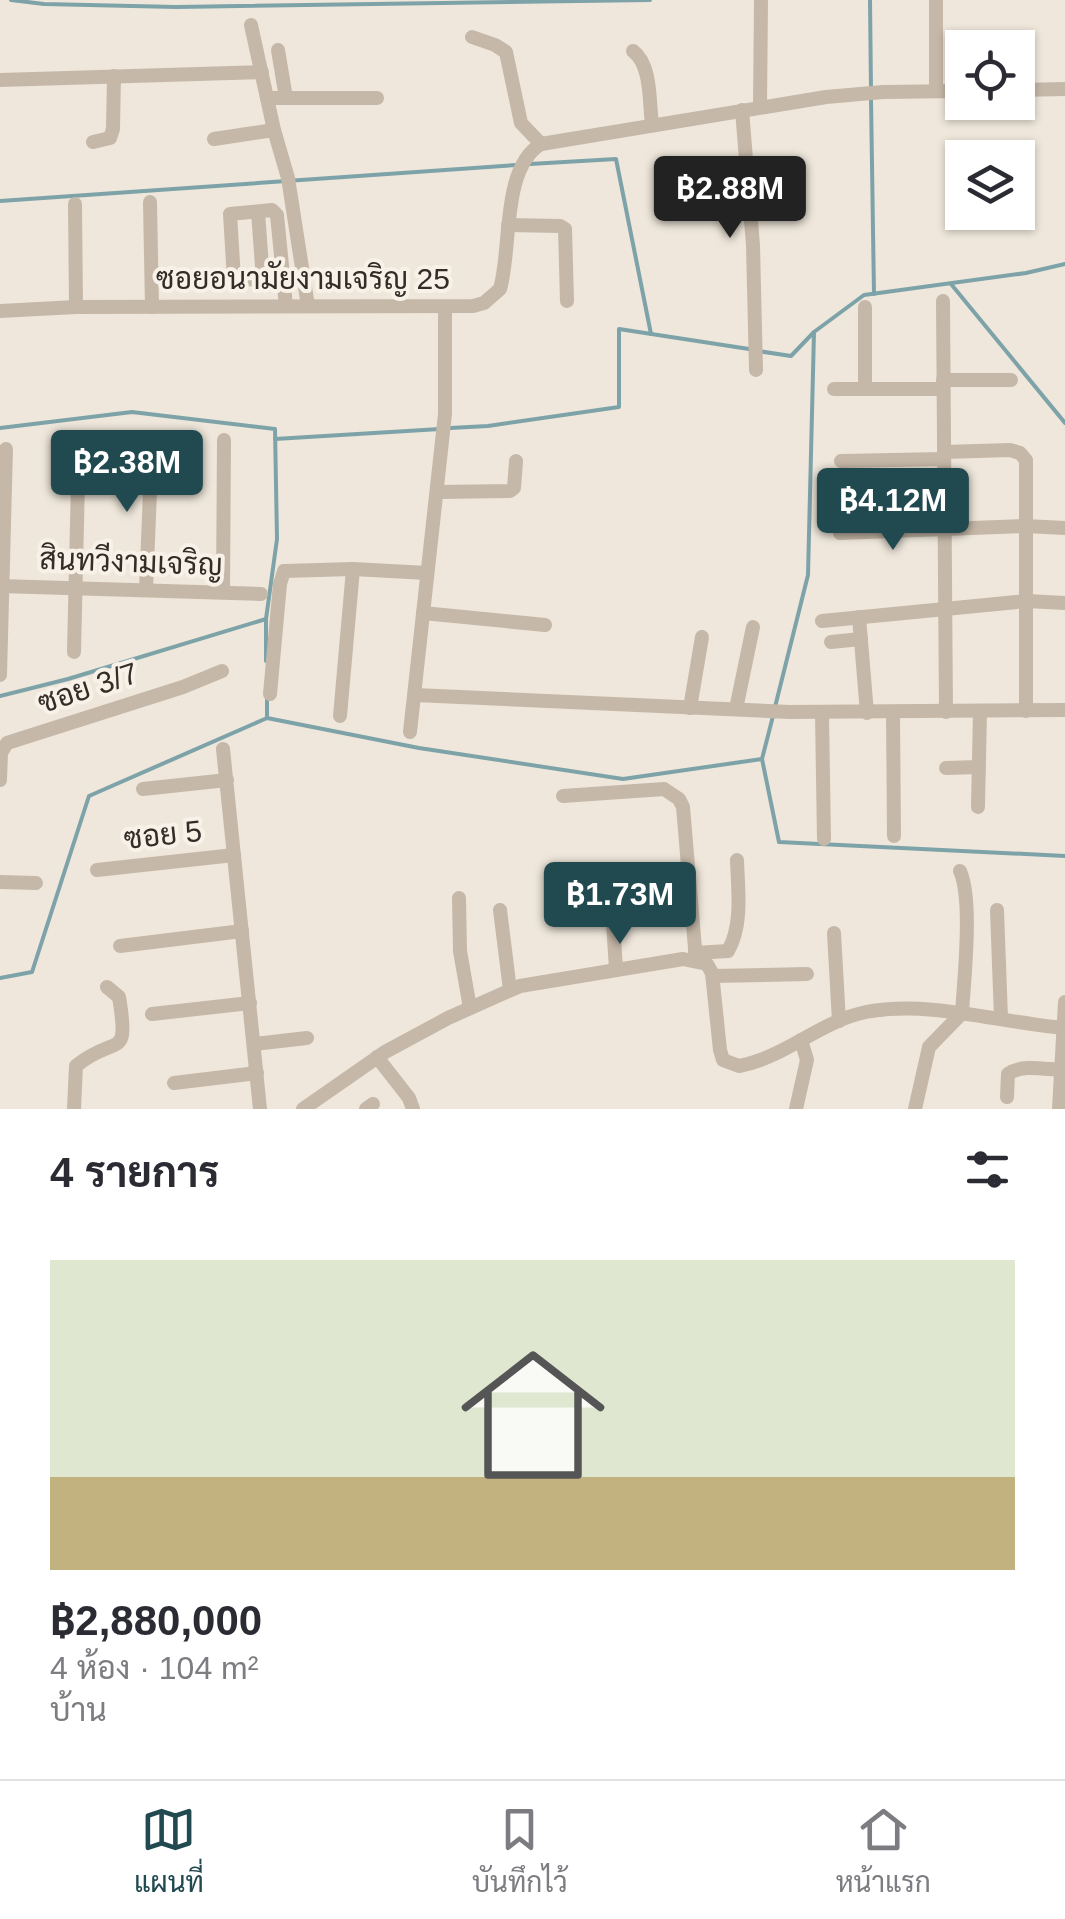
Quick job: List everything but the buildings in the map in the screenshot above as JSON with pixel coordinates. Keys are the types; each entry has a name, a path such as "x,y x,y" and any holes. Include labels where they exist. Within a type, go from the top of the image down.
{"street":[{"path":"760,106 761,0"},
{"path":"936,0 936,91"},
{"path":"251,25 288,178 308,306"},
{"path":"472,37 506,52 521,123 541,144 760,106 883,92 945,91"},
{"path":"278,50 286,98"},
{"path":"633,51 645,66 652,124"},
{"path":"0,80 262,72"},
{"path":"93,142 110,138 113,130 114,76"},
{"path":"1035,90 1065,90"},
{"path":"268,98 376,98"},
{"path":"742,110 756,370"},
{"path":"214,139 274,130"},
{"name":"ซอยอนามัยงามเจริญ 25","path":"0,311 472,306 495,296 502,281 514,193 531,150 541,144"},
{"path":"150,202 152,307"},
{"path":"74,204 76,308"},
{"path":"283,280 237,280 232,276 230,214 272,210 278,215 286,306"},
{"path":"258,212 263,280"},
{"path":"508,226 565,229 567,301"},
{"path":"942,301 946,712"},
{"path":"865,307 865,389"},
{"path":"410,732 445,414 445,308"},
{"path":"834,389 1011,380"},
{"path":"74,652 78,438"},
{"path":"223,592 224,440"},
{"path":"146,590 152,442"},
{"path":"0,675 6,449"},
{"path":"841,461 1010,450 1024,456 1026,711"},
{"path":"438,492 510,491 514,488 516,461"},
{"path":"840,533 1065,528"},
{"path":"340,716 353,569"},
{"path":"270,694 284,571 427,573"},
{"name":"สินทวีงามเจริญ","path":"1,586 261,594"},
{"path":"822,621 944,607 1027,601 1065,603"},
{"path":"423,613 546,625"},
{"path":"859,616 867,713"},
{"path":"736,710 753,627"},
{"path":"690,708 702,638"},
{"path":"831,642 861,639"},
{"name":"ซอย 3/7","path":"0,780 1,753 8,743 222,671"},
{"path":"415,696 822,713 1065,710"},
{"path":"893,712 894,836"},
{"path":"978,806 980,712"},
{"path":"822,713 824,839"},
{"path":"223,749 260,1109"},
{"path":"946,768 978,766"},
{"path":"143,790 226,780"},
{"path":"563,796 664,789 679,799 683,806 696,956 713,976 723,1060 739,1066 746,1064 866,1012 962,1013 1064,1028"},
{"name":"ซอย 5","path":"97,870 234,855"},
{"path":"303,1109 377,1057 510,990 728,951 738,923 737,860"},
{"path":"552,870 598,869 610,875 616,969"},
{"path":"915,1109 929,1048 962,1013 966,953 964,882 960,871"},
{"path":"0,882 36,883"},
{"path":"459,898 460,951 470,1008"},
{"path":"500,910 510,990"},
{"path":"997,910 1001,1018"},
{"path":"120,946 242,931"},
{"path":"834,933 838,1022"},
{"path":"713,976 807,974"},
{"path":"74,1109 76,1066 124,1037 119,996 106,986"},
{"path":"1059,1109 1065,1002"},
{"path":"152,1014 250,1003"},
{"path":"254,1044 307,1038"},
{"path":"796,1109 807,1060 801,1040"},
{"path":"377,1057 413,1109"},
{"path":"1007,1097 1008,1074 1012,1071 1060,1070"},
{"path":"174,1083 257,1073"}],"waterway":[{"path":"11,0 176,7 650,0"},
{"path":"870,0 871,90"},
{"path":"871,99 874,294"},
{"path":"530,164 616,159 651,334"},
{"path":"0,201 516,165"},
{"path":"814,332 864,295 1065,264"},
{"path":"951,284 1065,423"},
{"path":"450,428 619,407 619,329 749,349"},
{"path":"758,351 791,356 814,332 808,575 775,707"},
{"path":"0,428 132,412 275,429 277,539 266,619 266,661"},
{"path":"275,439 440,429"},
{"path":"0,696 266,619"},
{"path":"267,696 267,716"},
{"path":"773,716 762,759 779,842 1065,856"},
{"path":"0,978 32,972 89,796 267,718 419,748 623,779 762,759"}]}
